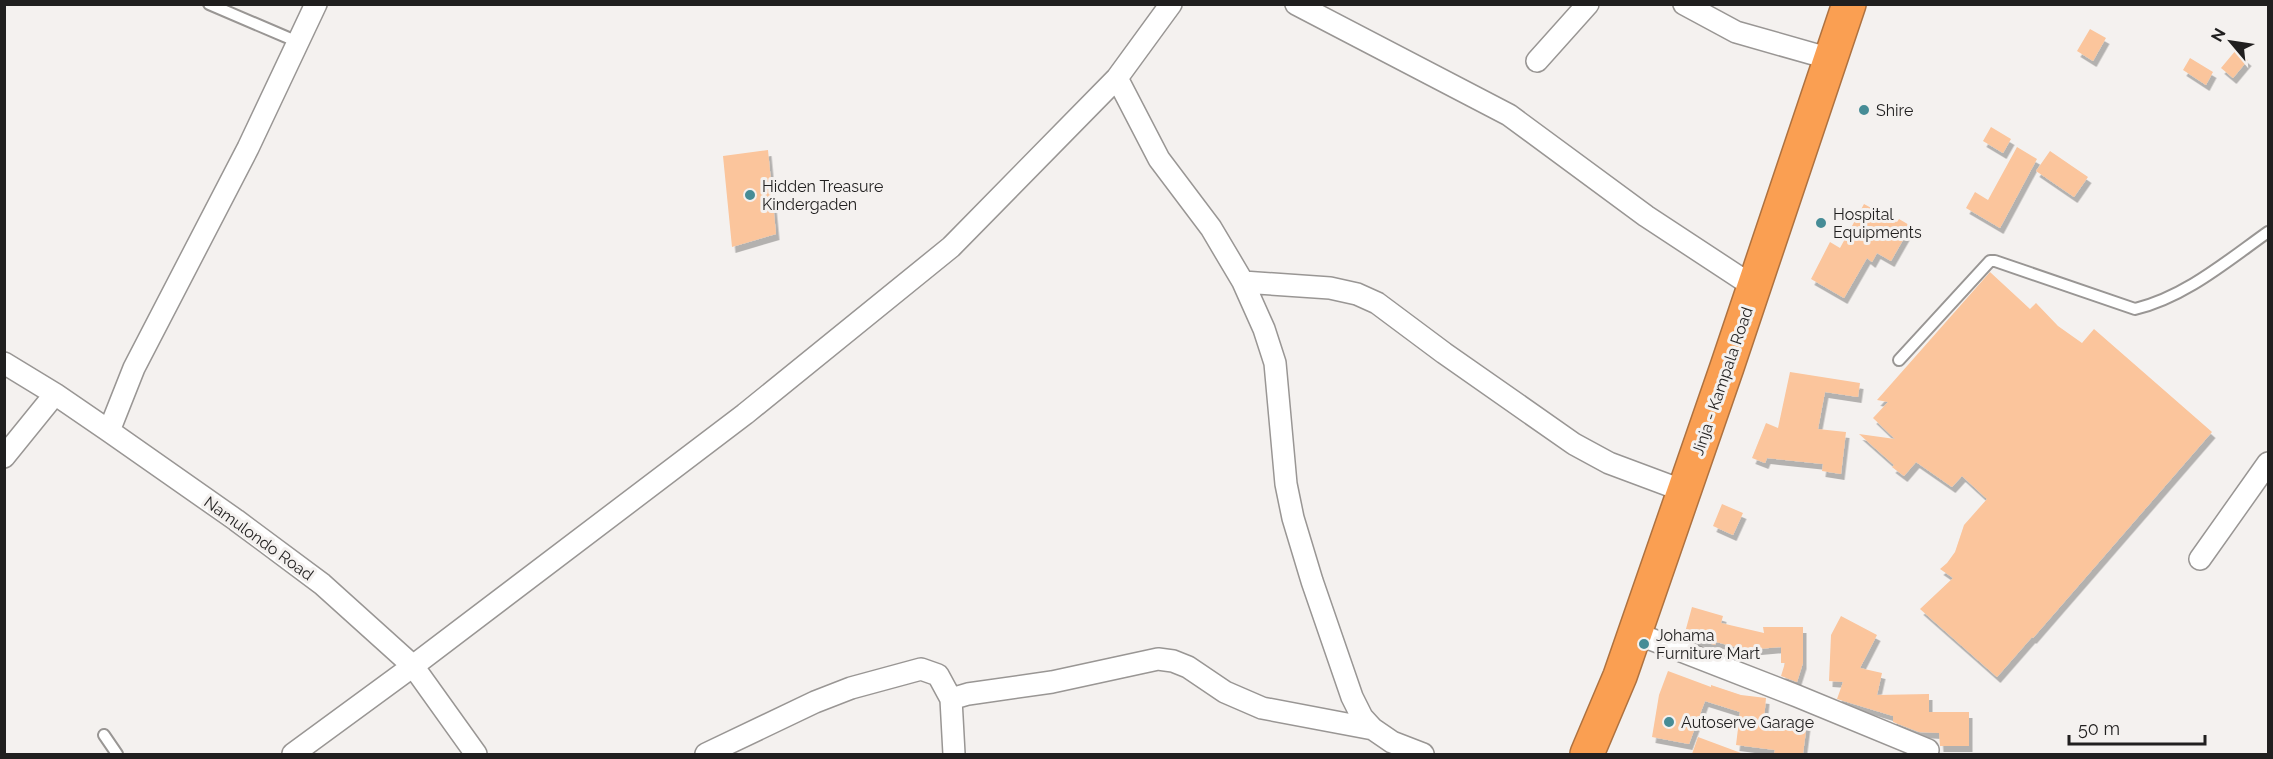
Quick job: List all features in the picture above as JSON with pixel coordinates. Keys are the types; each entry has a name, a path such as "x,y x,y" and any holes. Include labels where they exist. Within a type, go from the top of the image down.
{"highway":[{"name":"Jinja - Kampala Road","path":"1587,754 1620,676 1849,4"}],"street":[{"path":"109,431 134,368 248,148 315,4"},
{"path":"1296,4 1509,115 1646,216 1754,287"},
{"path":"1537,61 1588,4"},
{"path":"1684,4 1736,32 1831,59"},
{"path":"293,754 736,421 951,248 1117,78 1169,5"},
{"path":"1117,78 1159,159 1211,228 1242,282 1264,329 1275,363 1286,484 1293,518 1352,697 1362,717 1373,729 1392,742 1423,754"},
{"path":"1242,282 1330,288 1357,294 1377,303 1574,444 1609,463 1684,490"},
{"name":"Namulondo Road","path":"4,363 109,431 236,520 322,584 413,666 476,754"},
{"path":"4,457 55,394"},
{"path":"2200,559 2268,464"},
{"path":"1635,633 1928,750"},
{"path":"951,699 1052,682 1158,659 1173,661 1188,667 1225,692 1262,708 1373,729"},
{"path":"706,754 815,702 851,688 921,669 938,675 951,699 954,754"}],"lane":[{"path":"209,4 298,42"},
{"path":"1899,360 1990,261 2135,309 2156,304 2194,284 2268,232"},
{"path":"104,735 117,754"}],"building":[{"path":"2090,29 2106,38 2093,61 2077,51"},
{"path":"2236,50 2248,60 2233,78 2221,68"},
{"path":"2190,58 2213,72 2206,85 2183,70"},
{"path":"1991,127 2011,139 2003,153 1983,141"},
{"path":"2017,147 2037,159 2000,228 1966,208 1975,192 1988,200"},
{"name":"Hidden Treasure Kindergaden","path":"768,150 776,234 732,247 723,156"},
{"path":"2050,151 2088,177 2074,197 2036,171"},
{"path":"1864,204 1897,222 1899,219 1911,226 1891,261 1877,253 1872,262 1867,258 1844,298 1811,279 1830,242 1840,248"},
{"path":"1990,272 2030,309 2036,303 2058,326 2082,343 2094,329 2212,432 1997,677 1920,609 1953,578 1940,569 1955,552 1964,525 1987,499 1962,476 1952,487 1916,462 1904,476 1859,434 1895,439 1873,418 1888,402 1877,400"},
{"path":"1790,372 1860,383 1858,397 1825,392 1818,429 1846,432 1841,474 1822,471 1823,464 1767,458 1765,463 1752,458 1766,423 1778,428"},
{"path":"1722,504 1743,513 1733,535 1713,526"},
{"path":"1692,607 1723,616 1721,623 1764,633 1763,627 1803,627 1803,663 1797,682 1781,676 1785,663 1781,663 1781,647 1747,650 1716,642 1715,645 1684,636"},
{"path":"1841,616 1877,635 1860,668 1882,673 1877,695 1929,694 1929,712 1969,712 1969,746 1940,746 1939,733 1919,732 1893,722 1893,716 1837,699 1843,682 1829,681 1831,635"},
{"path":"1668,671 1711,687 1711,685 1741,695 1766,698 1764,719 1807,723 1803,754 1774,754 1775,750 1736,745 1740,712 1705,701 1689,744 1652,737 1659,695"},
{"path":"1698,737 1741,753 1741,754 1692,754"}],"place":[{"name":"Shire","path":"1864,110"},
{"name":"Hidden Treasure Kindergaden","path":"750,195"},
{"name":"Hospital Equipments","path":"1821,223"},
{"name":"Johama Furniture Mart","path":"1644,644"},
{"name":"Autoserve Garage","path":"1669,722"}]}
